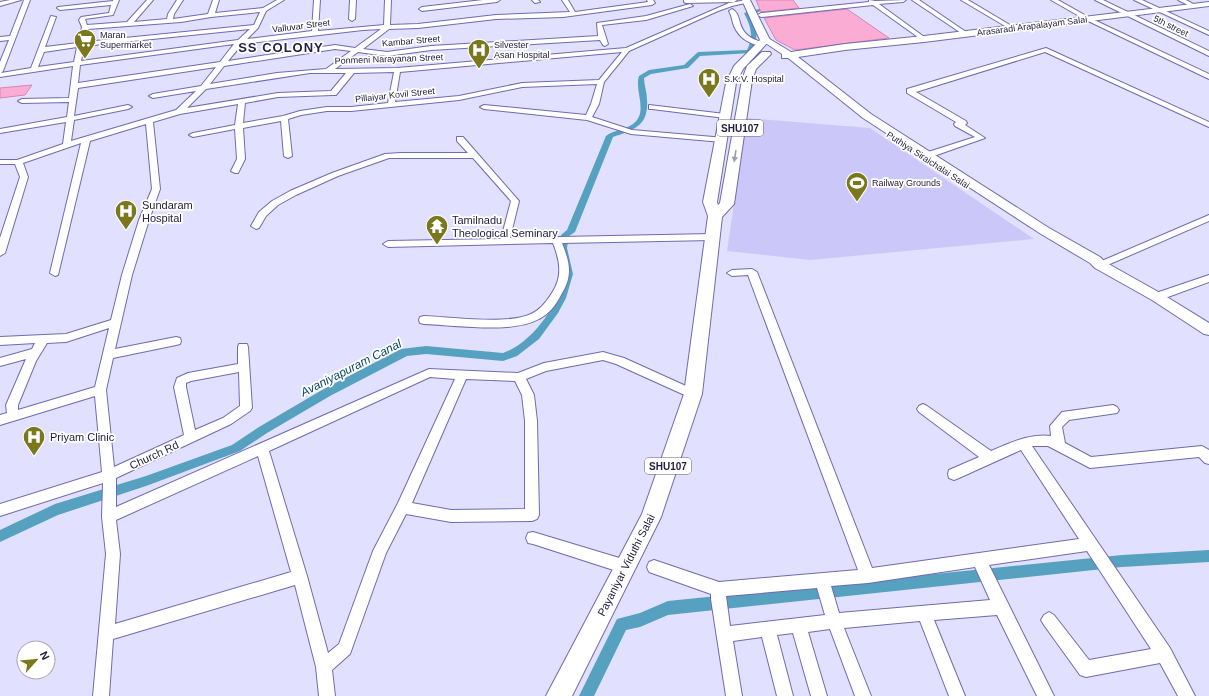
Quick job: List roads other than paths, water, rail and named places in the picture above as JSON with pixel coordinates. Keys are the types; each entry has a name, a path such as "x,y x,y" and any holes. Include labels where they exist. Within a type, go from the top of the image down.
{"main road":[{"path":"746,1 756,12 777,51"},
{"name":"Arasaradi Arapalayam Salai","path":"777,51 847,50 854,47 1209,4"},
{"name":"Puthiya Siraichalai Salai","path":"777,51 808,69 867,116 1045,231 1095,260 1100,265 1157,297 1209,330"},
{"name":"Puthiya Siraichalai Salai","path":"777,51 863,118 923,158 1038,231 1091,263 1100,265"},
{"name":"Payaniyar Viduthi Salai","path":"559,696 651,518 693,394 715,216 710,202 726,111 735,73 738,68 777,51"},
{"name":"SHU107","path":"715,216 727,204 751,68 777,51"},
{"path":"735,73 749,75"},
{"path":"726,111 743,108"}],"street":[{"path":"0,4 18,0"},
{"path":"0,70 26,0"},
{"path":"129,24 150,0"},
{"path":"170,21 171,14 180,0"},
{"path":"211,15 216,0"},
{"path":"84,28 170,21 264,10 281,0"},
{"path":"315,33 317,0"},
{"path":"352,19 353,0"},
{"path":"328,70 387,28 388,0"},
{"path":"421,0 420,17 482,1 498,0"},
{"path":"565,0 573,13"},
{"name":"Valluvar Street","path":"0,75 77,63 315,33 363,28 387,28 420,17 573,13 604,7 652,3 650,0"},
{"path":"756,12 903,0"},
{"path":"915,0 966,34"},
{"path":"964,0 1012,28"},
{"path":"1054,0 1088,19 1209,77"},
{"name":"5th street","path":"1098,0 1209,54"},
{"path":"1137,0 1209,33"},
{"path":"1181,0 1194,6"},
{"path":"482,1 487,7"},
{"path":"610,51 602,38 599,24 646,18 687,2 746,1"},
{"path":"588,118 595,104 601,82 627,50 731,4 746,1"},
{"path":"60,8 115,2 111,14 84,18 82,20 84,28 77,63 67,145"},
{"path":"687,2 701,17"},
{"path":"871,2 924,39"},
{"path":"179,112 203,88 221,64 256,26 264,10"},
{"path":"732,11 735,15 738,27 746,38 777,51"},
{"path":"34,69 53,17"},
{"path":"141,38 152,22"},
{"path":"41,50 81,44 256,26"},
{"path":"0,39 13,37"},
{"name":"Kambar Street","path":"74,86 335,47 387,54 431,48 602,38"},
{"name":"Ponmeni Narayanan Street","path":"153,96 277,75 328,70 397,70 627,50"},
{"path":"928,155 981,138 958,124 963,123 910,92 1046,50 1209,124"},
{"path":"327,109 333,93 352,70"},
{"path":"391,106 398,76 397,70"},
{"name":"Pillaiyar Kovil Street","path":"193,135 284,118 300,113 327,109 391,106 459,98 522,85 601,82"},
{"path":"0,162 18,162 86,139 179,112 278,95 333,93"},
{"path":"22,101 73,100"},
{"path":"235,171 241,159 239,126 242,101"},
{"path":"0,131 70,120 128,107"},
{"path":"484,107 588,118 631,132 722,140"},
{"path":"652,107 726,111"},
{"path":"284,118 288,156"},
{"path":"101,696 113,554 109,517 109,486 100,390 129,268 144,220 156,189 149,121"},
{"path":"55,273 86,139"},
{"path":"460,139 515,201 505,241"},
{"path":"256,226 257,221 268,208 300,189 388,156 475,156"},
{"path":"0,253 24,177 18,162"},
{"path":"1100,265 1209,218"},
{"path":"388,244 712,236"},
{"path":"424,320 510,324 535,317 550,305 564,284 564,260 556,240"},
{"path":"732,273 752,272 868,576"},
{"path":"1157,297 1209,278"},
{"path":"0,341 66,338 116,322"},
{"path":"13,415 12,405 44,338"},
{"path":"108,355 176,341"},
{"name":"Church Rd","path":"0,510 109,486 190,438 227,421 246,408 243,347"},
{"path":"0,362 36,352"},
{"path":"109,517 429,373 519,377 544,367 604,356 620,361 693,394"},
{"path":"190,438 180,387 182,381 188,377 244,367"},
{"path":"324,667 345,649 380,551 403,507 462,375"},
{"path":"403,507 451,516 532,515 531,421 528,396 519,377"},
{"path":"0,420 100,390"},
{"path":"923,409 990,458"},
{"path":"1059,446 1056,426 1066,415 1113,410"},
{"path":"954,474 1023,443 1031,441 1050,441 1090,463 1202,450 1209,459"},
{"path":"1023,443 1164,654 1187,696"},
{"path":"262,449 300,576 324,667 326,696"},
{"path":"533,538 626,567"},
{"path":"654,567 718,594 824,583 868,576 982,565 1094,548"},
{"path":"982,565 1001,607 1046,696"},
{"path":"106,634 300,576"},
{"path":"824,583 833,617 864,696"},
{"path":"718,594 734,696"},
{"path":"723,628 768,630 799,626 833,617 924,613 1001,607"},
{"path":"924,613 957,696"},
{"path":"1049,620 1086,669 1164,654"},
{"path":"799,626 819,696"},
{"path":"768,630 784,696"}],"waterway":[{"name":"Avaniyapuram Canal","path":"0,536 55,510 146,481 236,448 263,430 326,393 405,352 426,350 503,357 514,353 525,346 545,324 561,298 569,274 569,268 563,248 565,235 571,232 610,136 630,129 635,126 642,117 644,102 641,77 649,72 686,67 698,54 749,52 754,41 755,32 747,13 761,10 765,5 766,0"},
{"path":"586,696 622,624 640,620 668,608 1122,561 1209,556"}],"place":[{"name":"Maran Supermarket","path":"85,60"},
{"name":"Silvester Asan Hospital","path":"479,70"},
{"name":"S.K.V. Hospital","path":"709,98"},
{"name":"Railway Grounds","path":"857,202"},
{"name":"Sundaram Hospital","path":"126,230"},
{"name":"Tamilnadu Theological Seminary","path":"437,246"},
{"name":"Priyam Clinic","path":"34,456"}],"district":[{"name":"SS COLONY","path":"281,47"}]}
